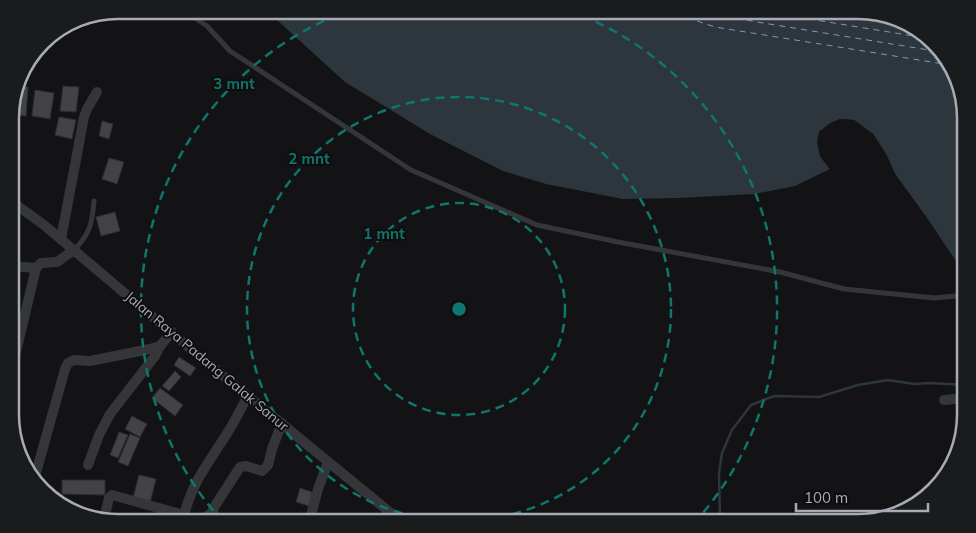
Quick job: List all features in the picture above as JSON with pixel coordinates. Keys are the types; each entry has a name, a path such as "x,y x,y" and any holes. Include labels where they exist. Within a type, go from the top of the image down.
{"street":[{"path":"60,239 84,117 97,92"},
{"name":"Jalan Raya Padang Galak Sanur","path":"19,207 74,250 392,514"},
{"path":"19,339 36,268 41,263 57,262 74,250"},
{"path":"19,267 36,268"},
{"path":"88,465 99,435 110,414 172,332"},
{"path":"36,472 68,363 74,360 90,361 124,355 160,346"},
{"path":"184,514 189,495 200,474 232,426 248,396"},
{"path":"944,400 957,399"},
{"path":"212,514 217,500 240,467 246,466 262,471 268,466 282,423"},
{"path":"311,514 328,462"},
{"path":"105,513 109,498 112,495 180,514"}],"lane":[{"path":"196,19 207,26 230,51 410,170 537,224 618,242 780,272 844,288 934,298 957,296"},
{"path":"74,250 86,237 93,215 94,201"}],"shaded area":[{"path":"276,19 858,19 884,22 908,32 928,48 944,68 954,92 957,111 957,263 895,174 886,154 873,134 854,120 840,119 819,132 820,156 830,169 795,186 754,194 623,199 546,184 503,171 430,134 345,82"}],"pier":[{"path":"840,119 854,120 873,134 886,154 895,174 957,263 957,268 893,176 884,155 871,136 853,122 841,121 831,125 821,134 822,155 832,170 830,169 820,156 817,142 819,132 830,123"}],"building":[{"path":"63,86 79,87 76,112 60,111"},
{"path":"24,87 28,87 26,116 19,116"},
{"path":"35,90 54,93 50,119 32,116"},
{"path":"59,117 76,120 72,139 55,135"},
{"path":"102,121 113,124 109,139 99,136"},
{"path":"109,158 124,162 117,184 102,179"},
{"path":"115,212 120,231 101,236 96,217"},
{"path":"179,357 196,368 190,376 174,365"},
{"path":"175,371 181,377 169,391 162,386"},
{"path":"160,388 183,405 175,416 152,398"},
{"path":"132,416 147,424 140,437 125,429"},
{"path":"119,432 128,435 118,458 110,455"},
{"path":"130,434 140,438 128,466 118,462"},
{"path":"139,475 156,479 150,503 133,498"},
{"path":"62,480 105,480 105,495 62,494"},
{"path":"300,488 312,492 309,506 296,502"}],"waterway":[{"path":"720,514 719,473 722,453 732,430 751,405 774,396 819,397 858,385 888,380 914,384 957,384"}],"ferry route":[{"path":"694,19 721,28 941,64"},
{"path":"742,19 930,50"},
{"path":"809,19 914,36"}]}
